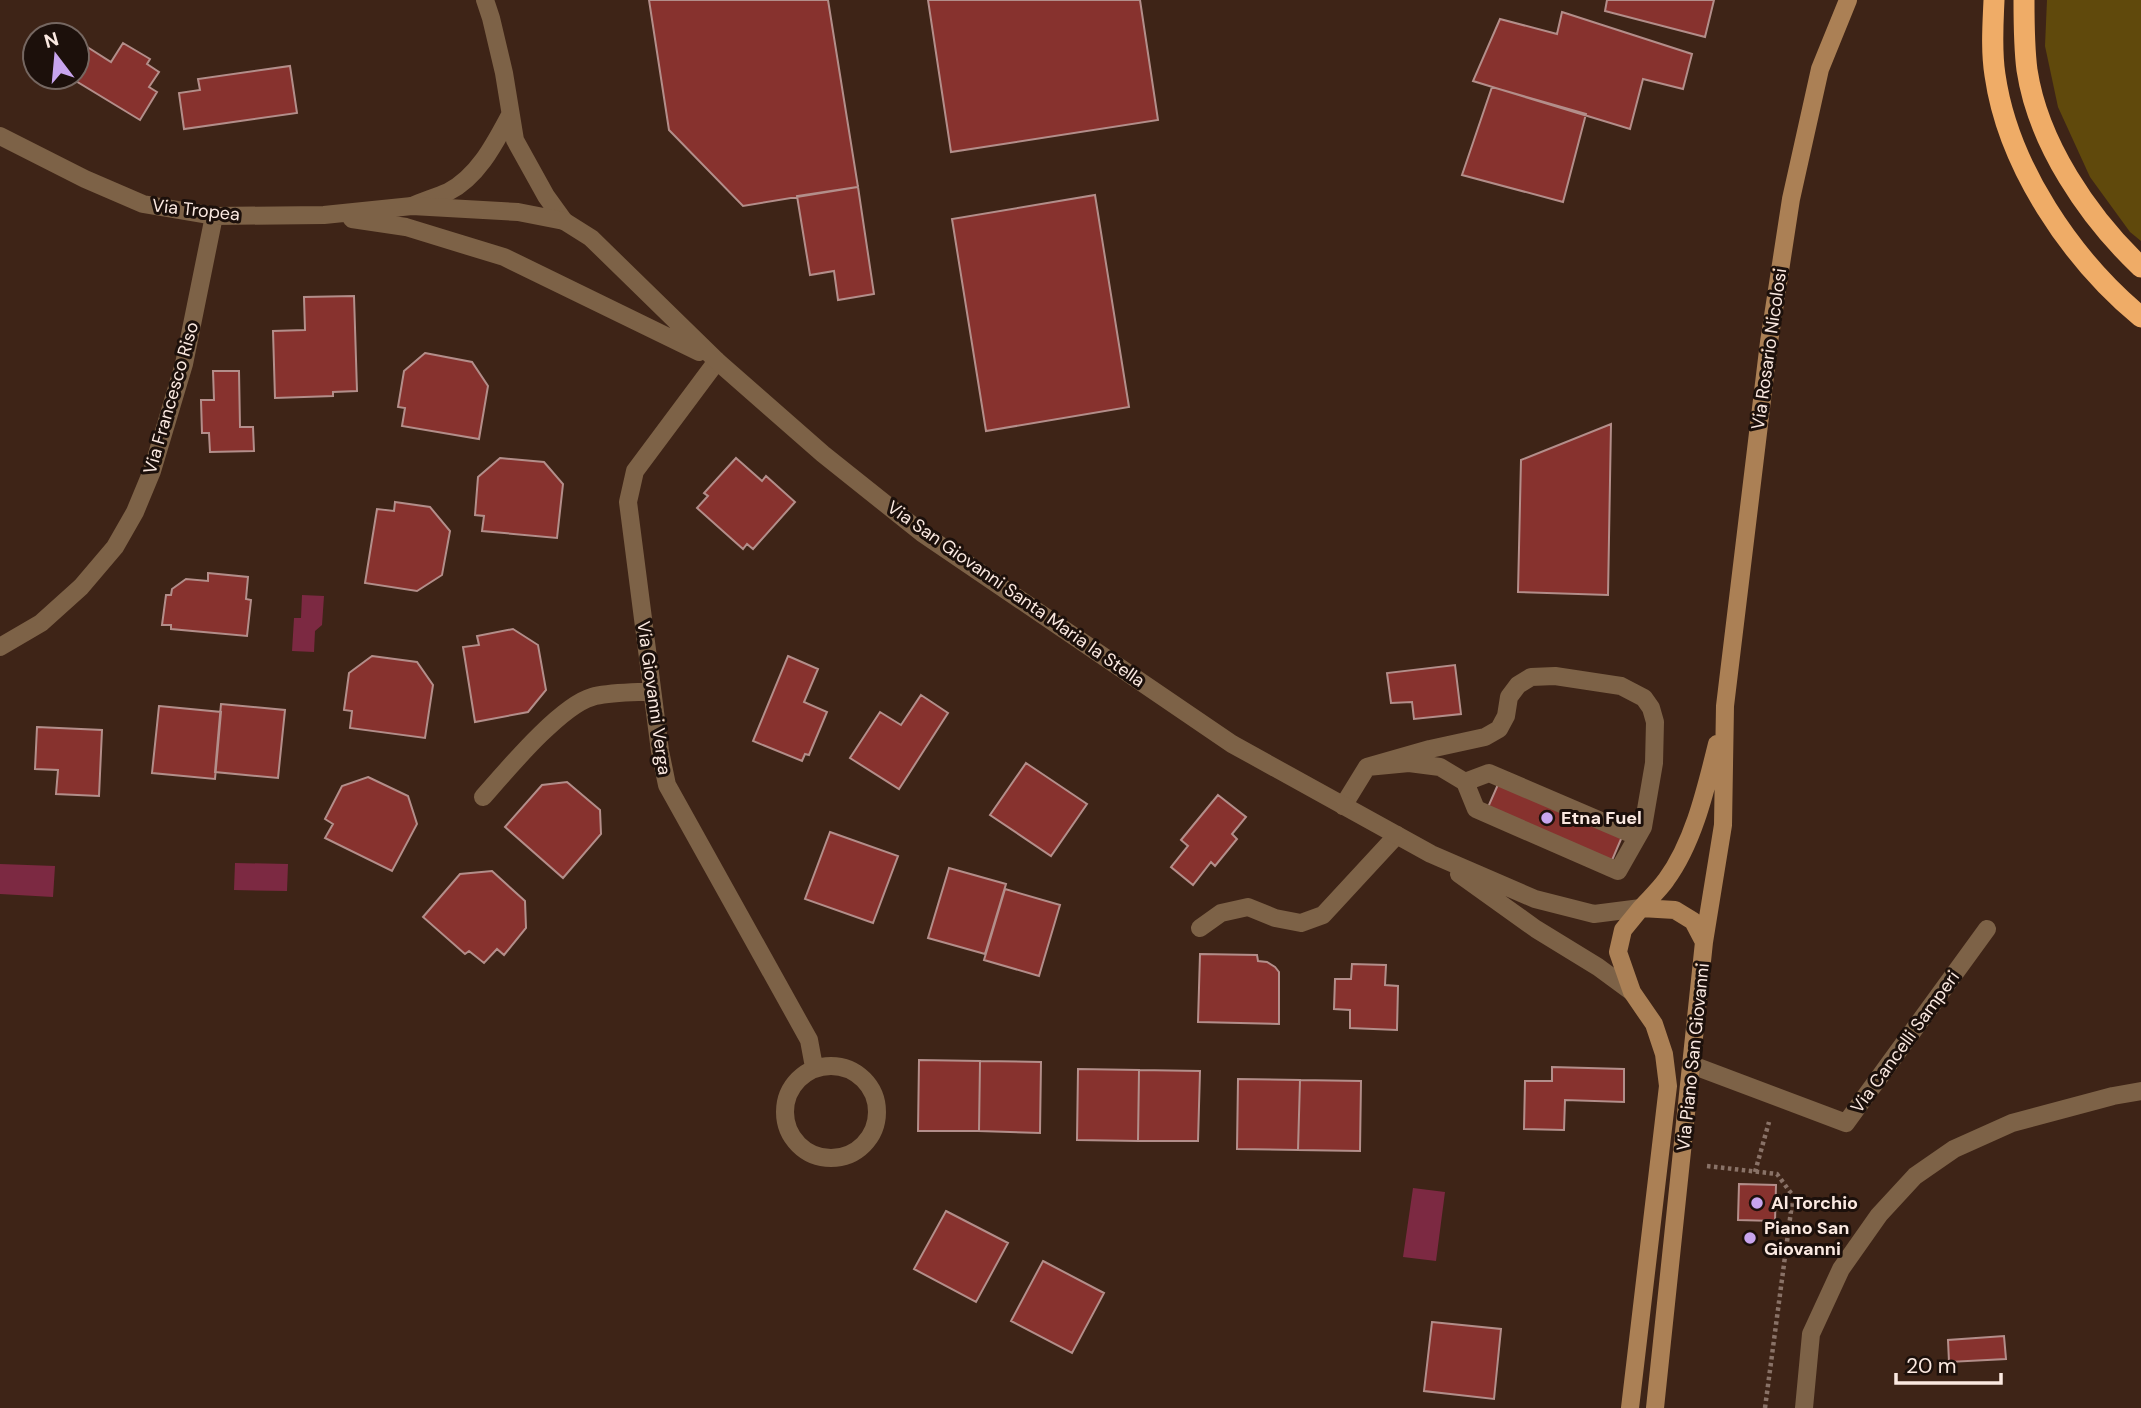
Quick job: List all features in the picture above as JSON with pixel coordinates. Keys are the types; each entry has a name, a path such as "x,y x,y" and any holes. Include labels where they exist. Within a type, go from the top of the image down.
{"highway":[{"path":"1994,0 1995,74 2006,120 2021,159 2045,206 2068,238 2095,271 2141,317"},
{"path":"2024,0 2027,70 2036,108 2051,146 2099,220 2141,267"}],"main road":[{"name":"Via Rosario Nicolosi","path":"1725,706 1767,355 1791,199 1820,69 1848,0"},
{"name":"Via Piano San Giovanni","path":"1630,1408 1668,1086 1664,1054 1654,1024 1632,992 1618,952 1623,930 1667,879 1691,834 1707,786 1725,706"},
{"name":"Via Piano San Giovanni","path":"1655,1408 1704,942 1723,825 1725,706"},
{"path":"1641,908 1675,910 1693,921 1704,942"}],"street":[{"name":"Via San Giovanni Santa Maria la Stella","path":"485,0 504,73 515,140 547,196 564,221 591,238 717,361 823,454 922,533 1232,744 1431,854"},
{"path":"412,206 450,191 467,178 490,151 510,116"},
{"name":"Via Tropea","path":"0,136 85,179 143,204 214,216 324,215"},
{"path":"324,215 412,206 518,212 564,221"},
{"path":"324,215 406,227 504,257 717,361"},
{"name":"Via Francesco Riso","path":"0,647 41,623 81,587 115,547 135,512 160,448 184,364 214,216"},
{"name":"Via Giovanni Verga","path":"717,361 635,471 628,502 660,751 667,785 809,1040 814,1067"},
{"path":"1343,806 1367,767 1485,737 1499,729 1506,716 1509,698 1518,685 1531,677 1555,676 1621,687 1644,698 1651,708 1655,723 1654,763 1643,827 1618,871 1476,809 1465,782 1440,767 1409,763 1367,767"},
{"path":"483,797 524,751 570,709 591,697 652,691"},
{"path":"1465,782 1489,773 1629,833 1643,827"},
{"path":"1200,928 1221,913 1248,907 1275,918 1301,923 1323,915 1397,835"},
{"path":"1431,854 1535,899 1594,914 1641,908"},
{"path":"1431,854 1536,929 1598,967 1632,992"},
{"name":"Via Cancelli Samperi","path":"1692,1065 1846,1123 1987,929"},
{"path":"844,1066 869,1082 879,1109 871,1138 848,1156 819,1158 794,1142 790,1132 784,1114 791,1086 814,1067 844,1066"},
{"path":"1804,1408 1811,1334 1841,1269 1880,1215 1915,1176 1954,1149 2012,1123 2141,1091"}],"path":[{"path":"1755,1172 1776,1097"},
{"path":"1702,1165 1777,1174 1793,1196 1765,1408"}],"shaded area":[{"path":"2047,0 2141,0 2141,241 2130,232 2090,177 2058,107 2045,46"},
{"path":"302,595 324,596 322,625 315,631 314,652 292,651 294,618 301,618"},
{"path":"235,863 288,864 287,891 234,890"},
{"path":"0,864 55,866 53,897 0,894"},
{"path":"1413,1188 1445,1192 1436,1261 1403,1257"}],"building":[{"path":"649,0 828,0 858,187 743,206 669,130"},
{"path":"928,0 1140,0 1158,120 951,152"},
{"path":"1607,0 1714,0 1705,37 1605,11"},
{"path":"1562,12 1692,54 1683,89 1643,79 1630,129 1473,81 1500,19 1557,34"},
{"path":"123,43 150,59 147,64 159,72 149,87 157,92 140,120 91,90 91,49 111,62"},
{"path":"290,66 297,113 184,129 179,93 200,90 198,79"},
{"path":"1492,87 1586,114 1563,202 1462,175"},
{"path":"858,187 874,294 838,300 834,271 810,275 797,196"},
{"path":"1095,195 1129,407 986,431 952,219"},
{"path":"354,296 357,391 333,392 333,396 275,398 273,331 305,330 304,297"},
{"path":"425,353 472,362 488,386 479,439 402,426 405,408 398,407 404,371"},
{"path":"213,371 239,371 240,427 253,427 254,451 210,452 209,433 202,433 201,400 214,400"},
{"path":"1611,424 1608,595 1518,592 1521,460"},
{"path":"500,458 544,462 563,484 557,538 482,531 484,516 475,515 478,477"},
{"path":"736,458 762,481 766,476 795,502 753,549 747,544 743,549 697,508 708,496 704,493"},
{"path":"395,502 430,507 450,531 442,575 417,591 365,583 377,509 394,511"},
{"path":"208,573 248,577 246,599 251,600 247,636 171,629 171,625 162,625 166,595 171,595 172,589 186,579 208,581"},
{"path":"513,629 538,645 546,690 528,712 475,722 463,647 479,645 477,636"},
{"path":"372,656 417,662 433,685 425,738 350,728 352,711 344,710 349,673"},
{"path":"788,656 818,669 804,702 827,712 809,755 805,754 802,761 753,741"},
{"path":"1455,665 1461,714 1414,719 1412,702 1391,703 1387,673"},
{"path":"921,695 948,713 899,789 850,758 880,712 901,725"},
{"path":"221,704 285,710 278,778 215,772"},
{"path":"159,706 221,712 215,779 152,773"},
{"path":"37,727 102,730 99,796 56,794 58,770 35,769"},
{"path":"1026,763 1087,804 1051,856 990,815"},
{"path":"1503,773 1627,825 1610,865 1485,814"},
{"path":"368,777 408,796 417,824 392,871 325,838 333,824 325,819 342,786"},
{"path":"567,782 600,810 601,834 563,878 505,827 542,785"},
{"path":"1218,795 1246,817 1232,834 1237,839 1215,866 1211,862 1193,885 1171,867 1188,846 1181,840"},
{"path":"830,832 898,856 873,923 805,899"},
{"path":"949,868 1006,884 985,954 928,938"},
{"path":"492,871 525,901 526,928 504,955 497,949 484,963 469,951 465,954 423,917 460,874"},
{"path":"1005,889 1060,905 1039,976 984,960"},
{"path":"1200,954 1257,955 1258,961 1275,967 1279,972 1279,1024 1198,1022"},
{"path":"1352,964 1386,965 1385,985 1398,986 1397,1030 1350,1028 1350,1010 1334,1009 1335,979 1351,979"},
{"path":"919,1060 980,1061 979,1131 918,1131"},
{"path":"980,1061 1041,1062 1040,1133 979,1131"},
{"path":"1552,1067 1624,1069 1624,1102 1565,1100 1564,1130 1524,1129 1525,1081 1552,1081"},
{"path":"1078,1069 1139,1070 1138,1141 1077,1140"},
{"path":"1139,1070 1200,1071 1198,1141 1138,1141"},
{"path":"1238,1079 1300,1080 1298,1150 1237,1149"},
{"path":"1300,1080 1361,1081 1360,1151 1298,1150"},
{"name":"Al Torchio","path":"1739,1184 1776,1185 1775,1221 1738,1220"},
{"path":"946,1211 1008,1243 976,1302 914,1269"},
{"path":"1043,1261 1104,1293 1072,1353 1011,1321"},
{"path":"1432,1322 1501,1329 1494,1399 1424,1391"},
{"path":"2004,1336 2006,1359 1949,1362 1948,1340"}],"place":[{"name":"Etna Fuel","path":"1547,818"},
{"name":"Al Torchio","path":"1757,1203"},
{"name":"Piano San Giovanni","path":"1750,1238"}]}
